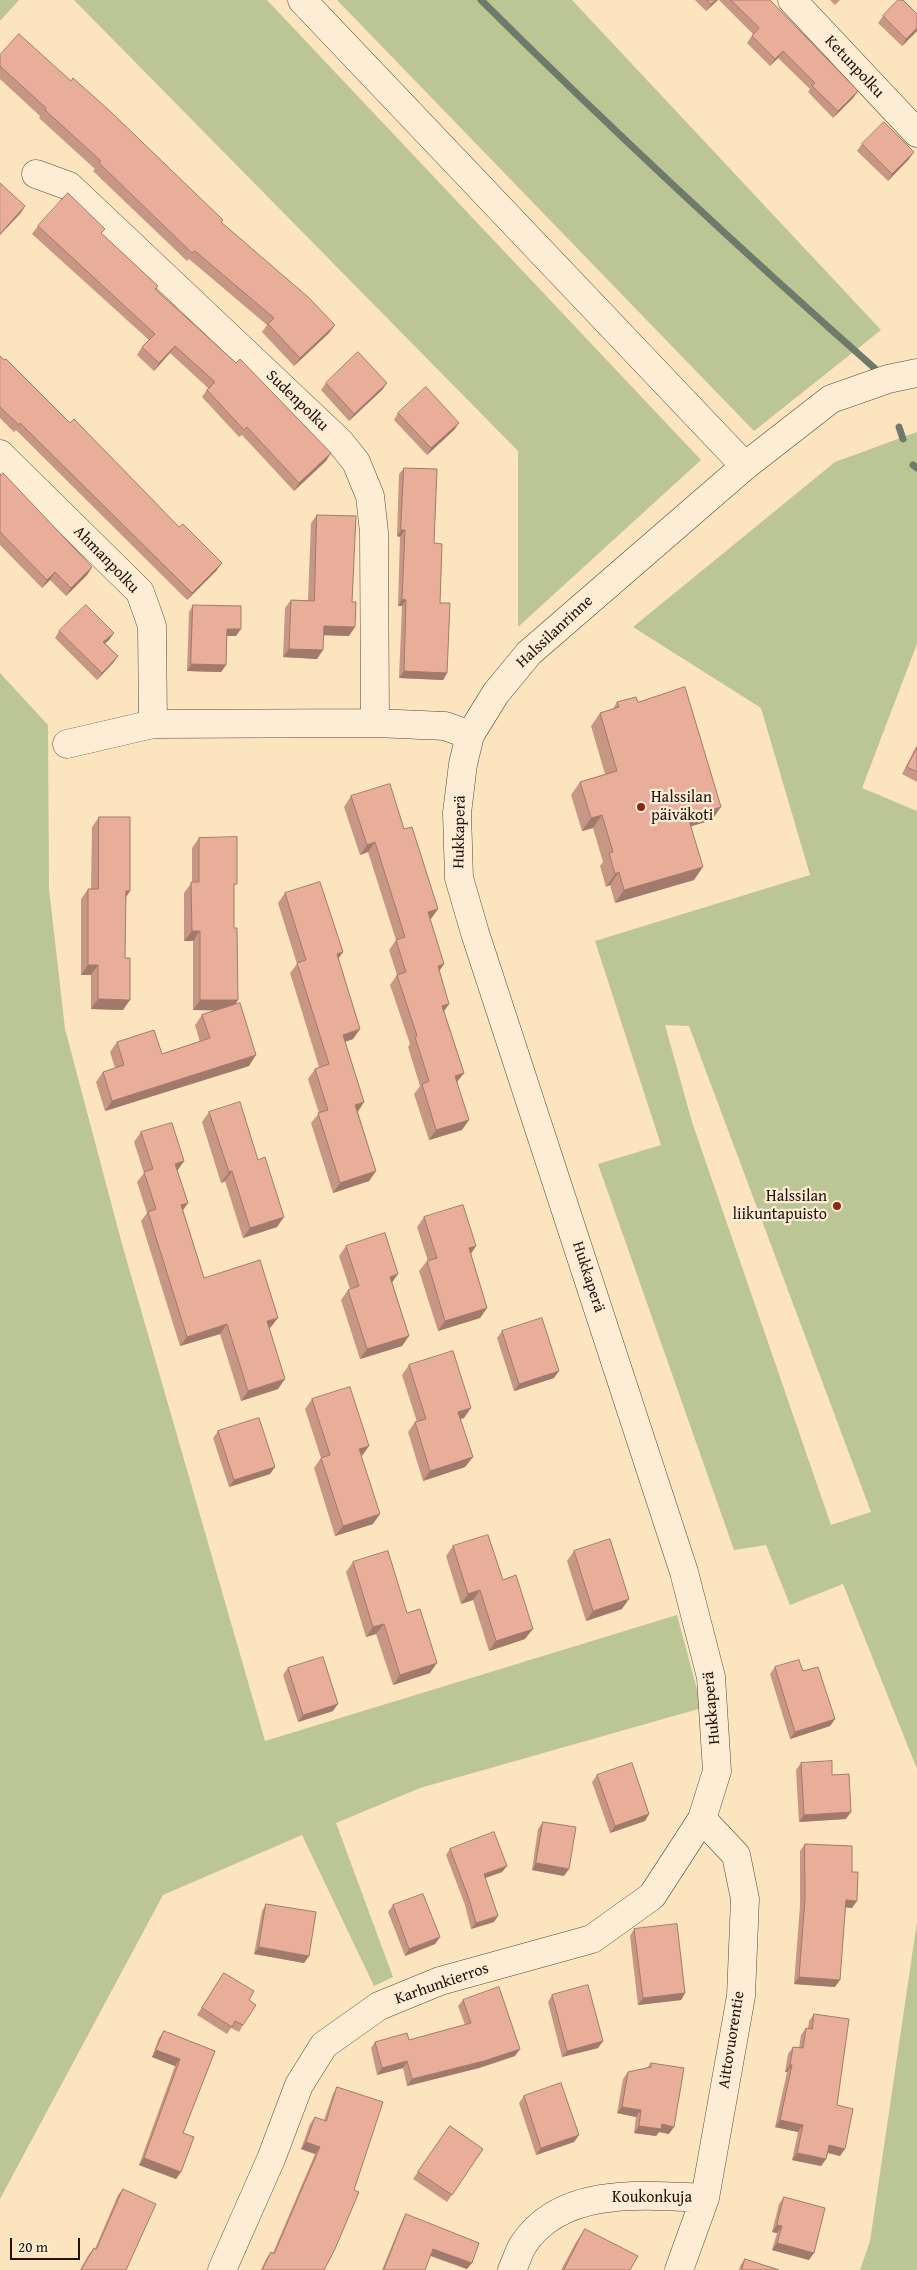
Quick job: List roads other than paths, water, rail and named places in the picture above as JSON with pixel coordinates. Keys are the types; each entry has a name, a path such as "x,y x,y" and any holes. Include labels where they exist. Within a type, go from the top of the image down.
{"street":[{"path":"302,0 745,466"},
{"name":"Ketunpolku","path":"792,0 917,133"},
{"name":"Sudenpolku","path":"36,174 69,186 340,442 356,462 370,496 374,532 375,723"},
{"name":"Halssilanrinne","path":"470,735 496,693 529,652 745,466 831,399 888,379 917,373"},
{"name":"Ahmanpolku","path":"0,454 140,592 152,626 153,724"},
{"path":"67,744 153,724 375,723 445,726 470,735"},
{"name":"Hukkaperä","path":"470,735 463,764 457,812 460,878 478,941 684,1572 710,1670 717,1771 702,1819"},
{"name":"Aittovuorentie","path":"679,2270 705,2198 741,1996 745,1899 736,1855 702,1819"},
{"name":"Karhunkierros","path":"222,2270 271,2160 299,2085 324,2045 379,2006 432,1984 592,1939 652,1896 702,1819"},
{"name":"Koukonkuja","path":"512,2270 523,2245 546,2220 591,2200 636,2195 705,2198"}],"waterway":[{"path":"481,0 678,190 880,373"},
{"path":"899,427 903,439"},
{"path":"913,465 917,468"}],"place":[{"name":"Halssilan päiväkoti","path":"641,807"},
{"name":"Halssilan liikuntapuisto","path":"837,1206"}]}
